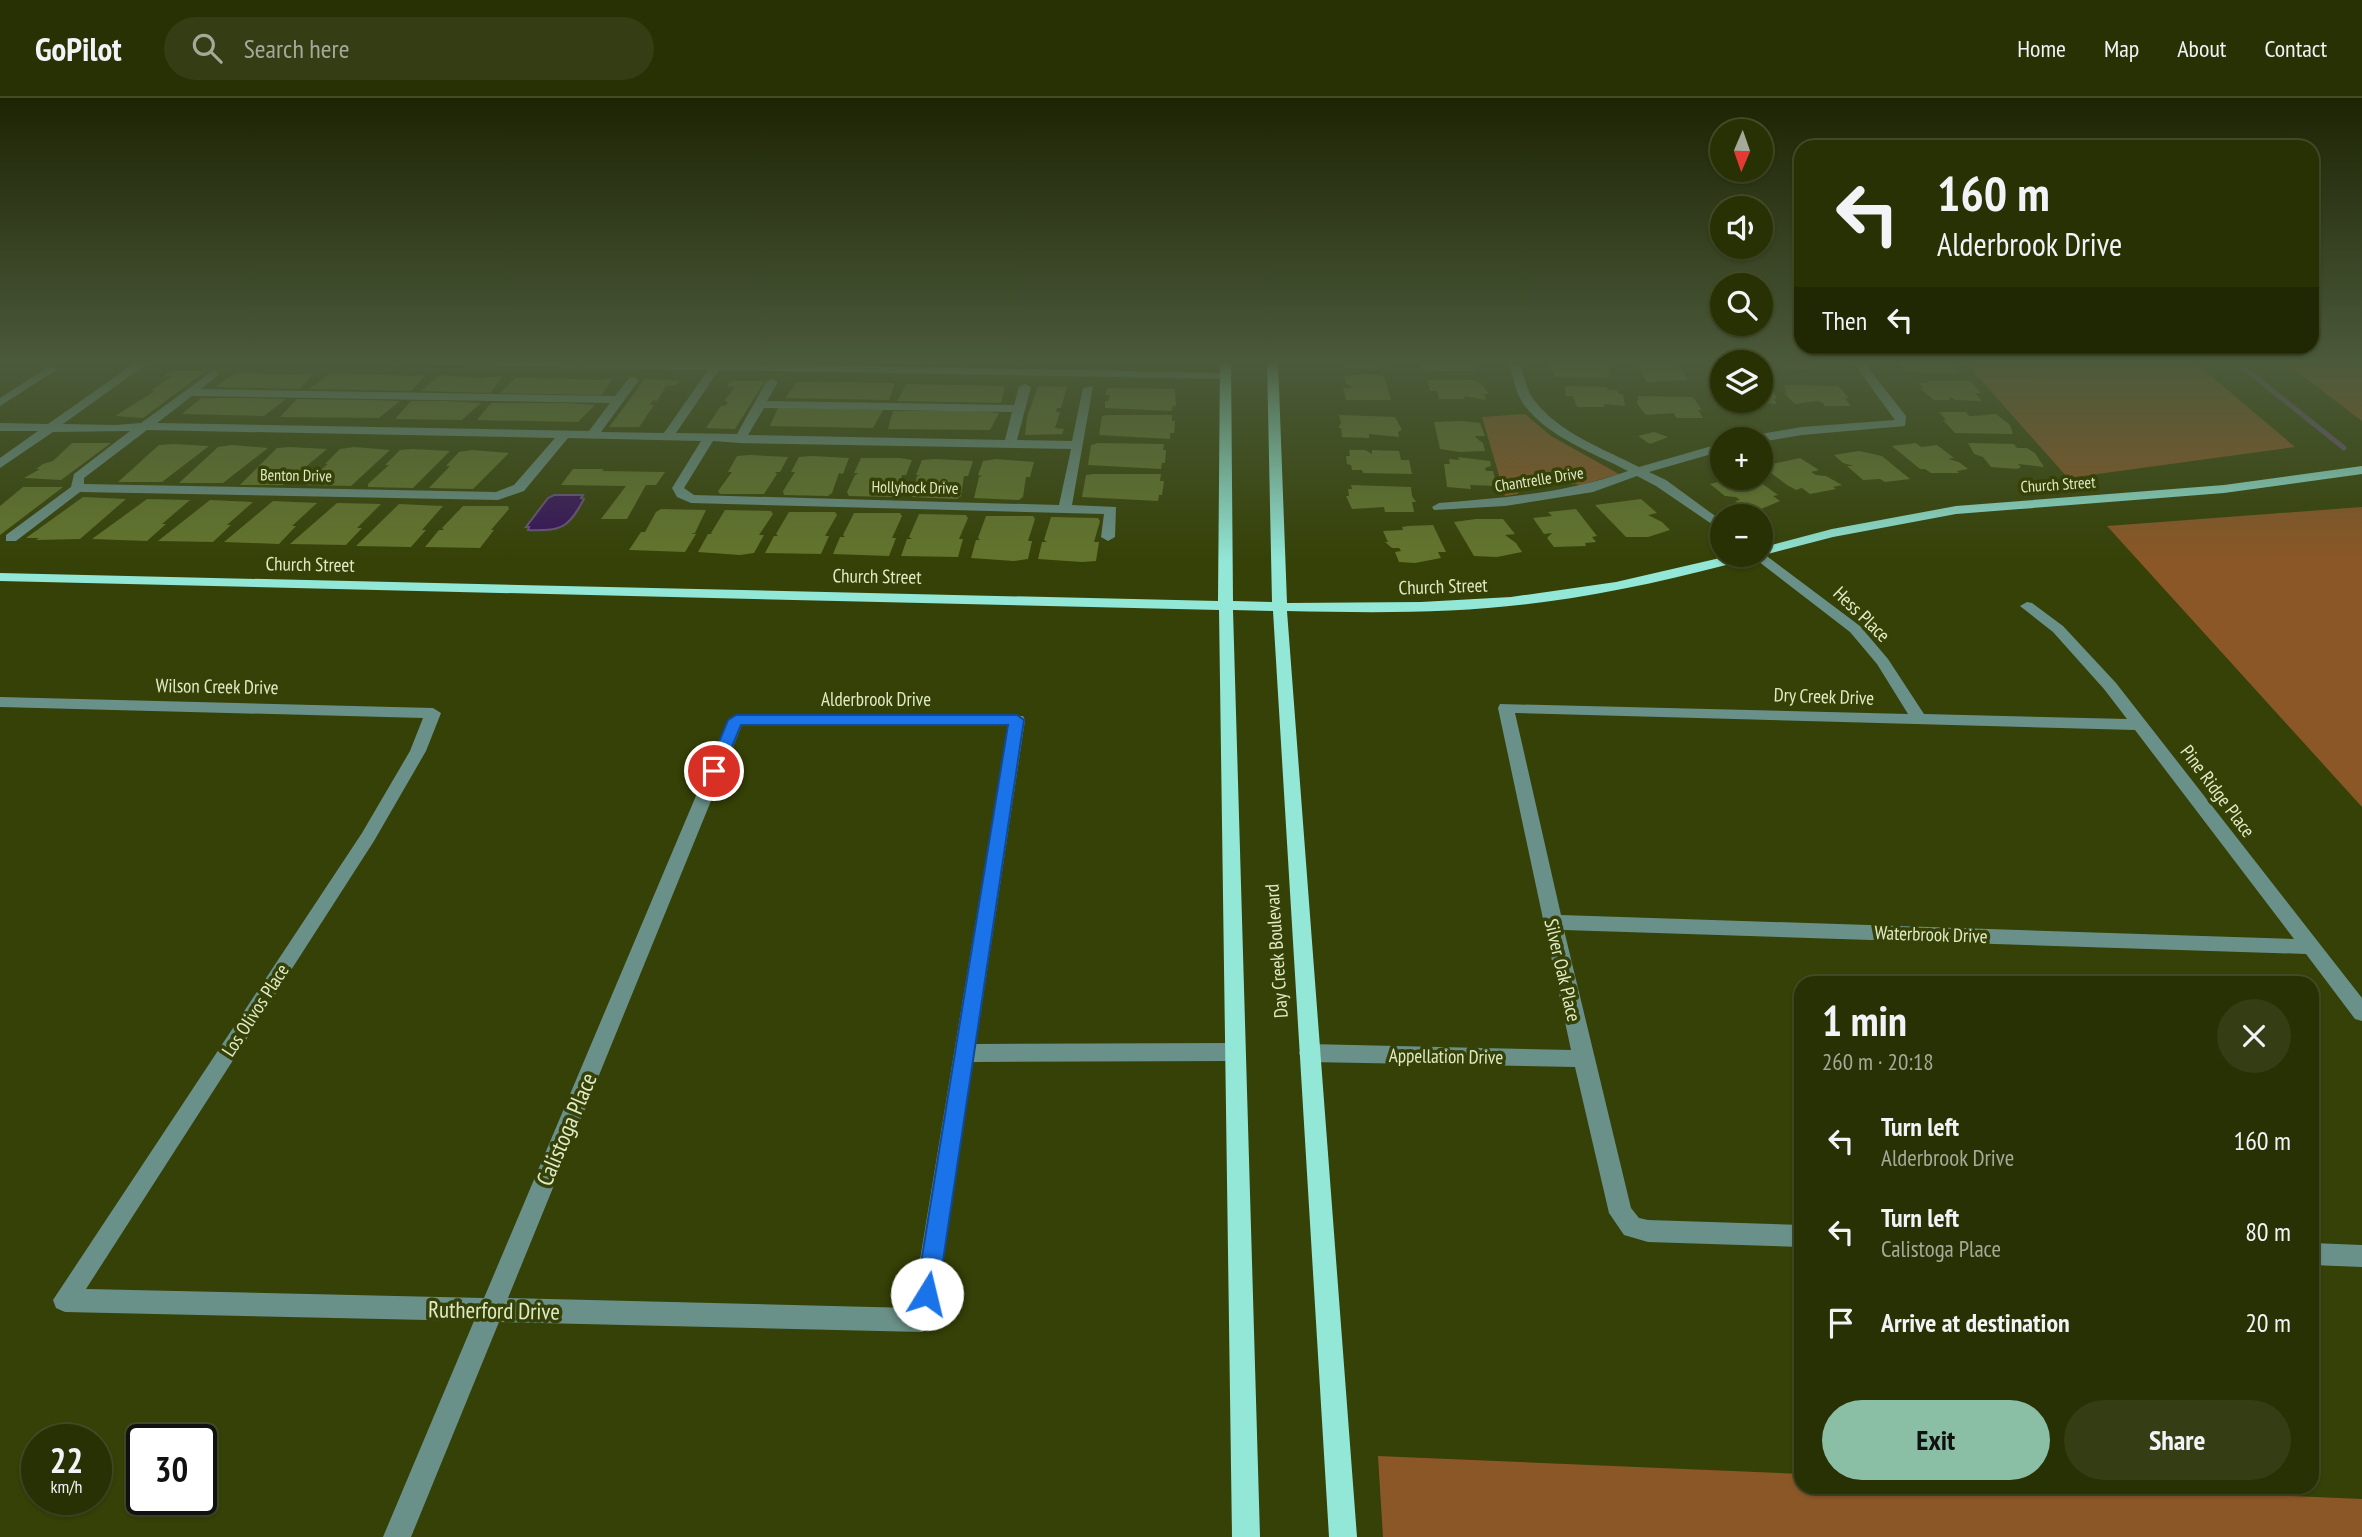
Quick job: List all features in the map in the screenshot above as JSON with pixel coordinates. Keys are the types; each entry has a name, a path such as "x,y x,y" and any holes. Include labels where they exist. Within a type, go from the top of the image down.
{"main road":[{"name":"Day Creek Boulevard","path":"1224,427 1245,1537"},
{"name":"Day Creek Boulevard","path":"1274,427 1279,606 1343,1537"},
{"name":"Church Street","path":"1773,549 1832,533 1956,510 2224,489 2362,470"},
{"name":"Church Street","path":"0,577 1419,607 1535,599 1623,585 1710,564"}],"street":[{"path":"0,464 50,427"},
{"path":"55,427 133,427"},
{"path":"11,538 77,488 78,477 143,427"},
{"path":"198,427 1077,445"},
{"path":"592,436 598,427"},
{"path":"667,437 674,427"},
{"path":"740,439 747,427"},
{"path":"1010,443 1014,427"},
{"path":"1065,508 1081,427"},
{"path":"1557,427 1569,436 1675,492 1710,518"},
{"path":"1773,436 1802,431 1871,427"},
{"name":"Benton Drive","path":"77,488 475,497 513,492 526,482 564,435"},
{"name":"Hollyhock Drive","path":"709,438 678,488 691,499 1111,510 1108,537"},
{"name":"Chantrelle Drive","path":"1439,507 1495,503 1580,491 1710,450"},
{"name":"Hess Place","path":"1773,563 1855,629 1883,662 1920,720"},
{"name":"Pine Ridge Place","path":"2027,606 2058,629 2110,686 2362,1013"},
{"name":"Wilson Creek Drive","path":"0,702 433,713"},
{"name":"Dry Creek Drive","path":"1506,708 2141,725"},
{"name":"Silver Oak Place","path":"1506,708 1583,1059 1621,1213 1632,1227 1648,1231 1794,1237"},
{"name":"Los Olivos Place","path":"65,1300 368,837 418,751 433,713"},
{"name":"Alderbrook Drive","path":"736,720 1017,720 964,1053"},
{"name":"Calistoga Place","path":"397,1537 736,720"},
{"name":"Waterbrook Drive","path":"1552,922 2311,947"},
{"path":"964,1053 1235,1052"},
{"name":"Rutherford Drive","path":"65,1300 922,1320 964,1053"},
{"name":"Appellation Drive","path":"1310,1053 1583,1059"},
{"path":"2319,1254 2362,1256"}],"shaded area":[{"path":"1485,427 1541,427 1551,436 1619,474 1581,485 1569,483 1520,490 1517,494 1505,496"},
{"path":"2023,427 2272,427 2295,447 2068,478"},
{"path":"554,495 583,495 581,498 584,499 573,517 562,526 548,530 528,530 529,527 526,527 548,498"},
{"path":"2362,507 2362,807 2107,526"},
{"path":"1378,1456 1794,1474 1794,1494 2242,1494 2362,1499 2362,1537 1383,1537"}],"building":[{"path":"707,427 736,427 735,429"},
{"path":"889,427 992,427 990,430"},
{"path":"1026,427 1064,429 1062,434 1025,435"},
{"path":"1100,427 1174,427 1174,433 1170,433 1170,439 1099,435"},
{"path":"1400,427 1402,430 1398,432 1399,437 1369,434 1369,438 1342,437 1341,428 1338,428"},
{"path":"1435,427 1482,427 1485,436 1475,436 1483,443 1485,451 1460,452 1440,449"},
{"path":"1950,427 2011,427 2013,434 1955,433"},
{"path":"1654,432 1668,437 1650,444 1638,436"},
{"path":"72,443 111,443 61,480 24,478 40,469 36,469 43,464 53,461"},
{"path":"1916,443 1921,447 1937,445 1954,458 1948,459 1959,462 1968,469 1957,471 1959,473 1931,473 1920,469 1892,446"},
{"path":"1968,443 2014,444 2017,448 2027,448 2035,453 2044,467 2018,464 2021,467 2018,469 1991,467 1983,457 1974,454"},
{"path":"1164,444 1165,463 1162,463 1161,469 1088,465 1091,445"},
{"path":"159,445 209,446 162,482 118,482"},
{"path":"231,445 268,448 223,483 179,483 218,447"},
{"path":"354,447 390,450 351,486 306,485 340,449"},
{"path":"277,448 327,449 284,485 240,485"},
{"path":"400,450 450,451 413,488 368,487"},
{"path":"472,450 509,453 473,489 429,488 459,452"},
{"path":"1349,450 1365,450 1372,454 1372,450 1399,451 1401,460 1409,460 1412,474 1363,473 1362,470 1352,470 1351,465 1347,464 1346,456 1350,456"},
{"path":"1859,451 1882,456 1910,479 1885,482 1880,479 1863,480 1847,466 1854,466 1843,463 1834,455"},
{"path":"737,456 788,457 780,472 775,472 777,474 764,494 720,494 718,491 732,472 728,472"},
{"path":"799,457 849,458 843,474 839,473 832,493 828,496 784,495 783,491 795,472 791,472"},
{"path":"1458,457 1490,461 1491,466 1485,468 1486,471 1493,471 1497,486 1470,485 1471,489 1447,487 1444,464 1450,464 1449,459 1459,460"},
{"path":"861,458 912,460 906,475 902,475 897,494 893,497 849,496 847,492 855,475 859,473 854,473"},
{"path":"1800,458 1819,470 1811,472 1826,476 1842,485 1833,487 1836,489 1810,494 1802,488 1796,490 1773,474 1773,464"},
{"path":"996,459 1034,462 1030,477 1026,477 1023,497 1019,500 974,498 979,477 982,476 978,475 983,461"},
{"path":"922,460 973,461 968,476 964,476 961,496 957,499 912,497 917,476 921,475 916,475"},
{"path":"573,469 665,472 656,485 646,485 627,519 601,519 626,486 561,485"},
{"path":"1161,474 1160,481 1164,481 1162,495 1159,495 1158,501 1082,497 1086,475"},
{"path":"1351,485 1411,487 1416,502 1412,502 1414,512 1385,512 1384,507 1352,509 1346,496 1349,496 1348,489 1352,489"},
{"path":"23,487 63,487 0,535 0,506"},
{"path":"1718,490 1771,490 1778,495 1773,496 1780,501 1773,504 1740,504 1735,501 1740,500 1736,497 1725,496"},
{"path":"83,497 126,499 80,539 26,538"},
{"path":"147,499 190,500 147,541 92,539"},
{"path":"1641,499 1657,513 1648,515 1662,522 1670,530 1648,537 1626,537 1595,505"},
{"path":"210,500 253,502 227,525 231,525 213,542 158,541"},
{"path":"273,501 317,503 292,526 296,526 279,544 224,542"},
{"path":"337,503 381,504 357,528 362,528 346,545 290,544"},
{"path":"399,504 443,506 411,547 356,546"},
{"path":"463,506 508,506 509,509 480,548 425,547 439,530 444,530 442,528"},
{"path":"661,509 706,510 695,533 691,534 696,534 685,552 629,550 641,532 645,532 656,512"},
{"path":"1576,509 1597,536 1592,537 1596,542 1585,543 1586,546 1554,547 1547,538 1552,533 1544,534 1533,518 1552,516 1548,512"},
{"path":"725,510 771,511 773,514 759,535 764,535 754,553 740,555 698,552"},
{"path":"789,512 835,512 837,515 825,536 829,536 821,554 765,553 774,536 778,536 776,534"},
{"path":"854,513 900,513 902,516 892,538 896,538 889,556 833,554 840,537 845,537 843,535"},
{"path":"919,514 966,515 968,518 959,539 963,539 958,557 901,556 907,539 912,539 909,537"},
{"path":"986,516 1033,516 1035,519 1028,541 1032,541 1028,559 1014,561 971,558 976,540 980,540 978,538"},
{"path":"1051,517 1098,518 1100,521 1094,542 1099,542 1096,561 1038,559 1042,542 1047,542 1044,540"},
{"path":"1503,519 1515,534 1505,535 1516,543 1522,552 1497,557 1474,556 1454,522"},
{"path":"1433,525 1446,552 1438,552 1441,558 1415,563 1399,562 1395,552 1401,551 1399,548 1392,548 1385,542 1388,542 1383,531"}],"waterway":[{"path":"2318,427 2344,448"}],"route":[{"path":"714,771 736,720 1017,720 927,1294"}]}
